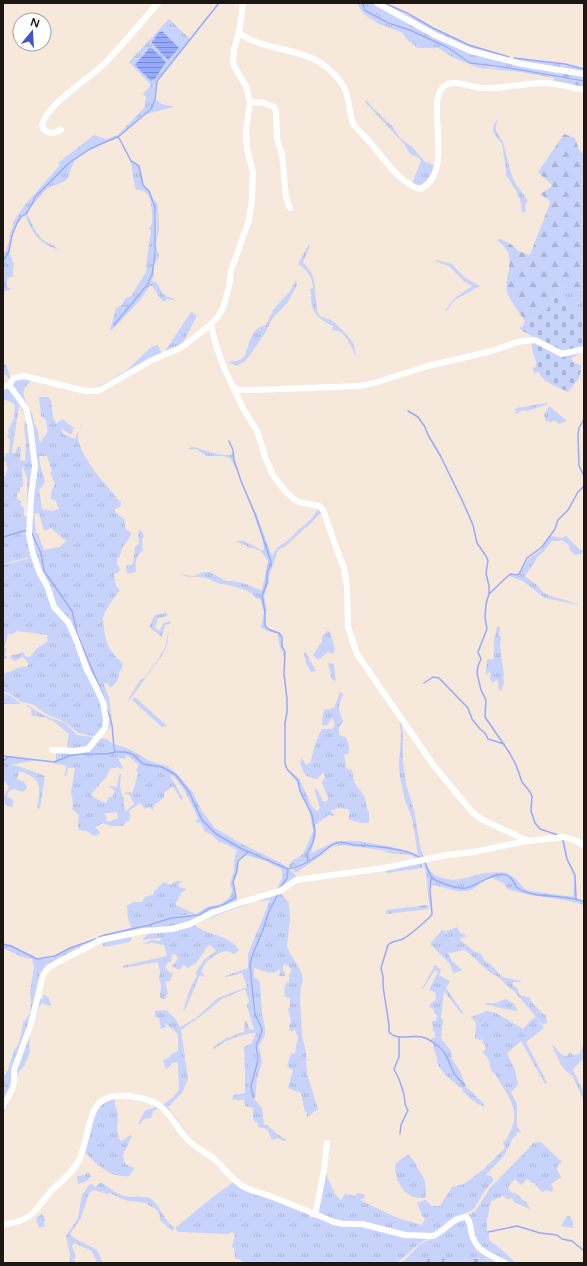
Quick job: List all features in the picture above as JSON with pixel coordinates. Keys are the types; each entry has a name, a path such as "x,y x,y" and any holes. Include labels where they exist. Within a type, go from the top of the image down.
{"street":[{"path":"61,130 54,134 50,134 45,131 42,125 46,116 54,106 106,61 158,3"},
{"path":"52,750 64,751 88,749 105,728 106,720 100,694 87,670 75,637 68,622 54,607 48,588 39,571 33,554 29,535 31,496 35,466 30,426 26,408 6,386 14,378 24,376 85,391 93,392 100,390 158,356 180,348 190,342 217,318 223,308 229,287 231,271 246,231 251,212 253,172 247,149 246,130 250,102 246,86 234,66 233,61 243,3"},
{"path":"377,3 435,35 470,51 522,64 584,74"},
{"path":"239,33 246,38 308,56 332,72 344,87 354,124 406,182 420,189 427,184 435,171 439,146 438,94 442,88 449,83 480,88 543,83 584,90"},
{"path":"250,102 264,103 274,107 276,111 277,139 282,154 286,197 290,208"},
{"path":"211,324 220,358 243,408 257,431 269,466 279,483 295,500 319,506 323,510 344,568 347,588 348,627 357,654 434,766 473,812 495,827 527,841"},
{"path":"234,387 239,390 251,390 367,385 428,366 492,351 517,342 531,340 535,340 562,354 584,349"},
{"path":"3,1107 12,1087 14,1081 14,1070 24,1039 31,1024 41,978 48,968 58,962 107,939 149,930 172,929 190,924 212,913 280,891 296,880 384,868 527,841 564,837 584,845"},
{"path":"3,1225 28,1218 51,1191 67,1176 79,1160 88,1126 96,1108 106,1098 116,1095 131,1096 152,1101 167,1112 188,1140 213,1158 244,1187 275,1198 312,1214 343,1224 362,1224 405,1235 433,1236 458,1218 466,1217 469,1220 472,1236 477,1246 485,1253 505,1263"},
{"path":"312,1214 316,1211 319,1199 327,1143"}],"green space":[{"path":"356,3 362,3 365,10 387,24 410,30 447,47 470,64 493,68 510,68 554,78 521,72 479,68 454,58 438,48 418,48 406,39 403,33 379,24 368,17 362,12"},
{"path":"364,3 375,3 471,52 555,70 554,75 510,67 470,63 447,46 410,29 388,22 366,9"},
{"path":"383,3 469,45 510,57 509,59 471,49 435,34"},
{"path":"169,19 190,39 156,81 151,108 118,137 103,142 69,163 35,196 27,213 16,223 11,235 8,251 3,261 3,251 6,252 12,224 24,206 60,165 58,163 94,135 106,139 118,135 144,108 146,97 143,94 151,85 129,62","holes":["151,48 166,62 155,79 151,81 136,65 146,50"]},
{"path":"513,58 584,69 584,73 513,60"},
{"path":"555,70 584,75 584,80 554,75"},
{"path":"554,77 584,82 584,87 554,82"},
{"path":"155,99 162,104 174,107 146,114 151,109"},
{"path":"366,100 393,127 399,137 413,148 425,162 434,165 429,178 419,186 412,184 421,161 419,158 410,154 405,145 365,102"},
{"path":"498,119 496,131 503,142 511,173 514,181 528,201 525,205 526,211 522,213 518,195 506,175 502,144 493,132 494,124"},
{"path":"564,134 575,138 579,150 584,154 584,291 562,286 548,308 539,316 525,321 508,296 506,287 510,259 506,249 497,240 501,239 512,245 518,251 530,255 550,203 549,200 540,194 552,185 538,172"},
{"path":"76,159 67,179 47,189 30,208 50,181"},
{"path":"131,162 139,167 143,185 149,192 154,207 154,253 151,273 146,284 112,327 148,285 152,274 156,246 159,256 154,266 154,277 151,280 157,283 163,294 175,299 167,299 164,302 152,286 150,286 141,299 113,329 110,330 116,308 122,305 125,299 131,296 146,272 151,230 148,228 151,227 152,224 151,202 147,193 135,188"},
{"path":"153,198 158,205 159,229 156,244 157,214"},
{"path":"27,214 40,237 59,250 41,241 31,228 25,215"},
{"path":"309,244 310,246 303,262 311,272 314,279 317,311 320,316 333,321 346,334 354,344 356,356 344,335 340,332 332,331 333,326 326,323 313,310 310,289 313,288 311,277 307,271 298,264"},
{"path":"9,251 14,264 13,276 7,279 7,287 11,289 5,291 3,294 3,262"},
{"path":"435,261 452,264 464,277 480,286 455,300 446,311 445,310 455,298 472,286 465,282 449,266"},
{"path":"296,280 297,285 288,302 272,319 265,333 250,355 245,361 237,366 228,362 240,360 246,354 246,350 253,334 259,328 266,325 273,310 290,291"},
{"path":"562,286 584,291 584,315 578,315 569,311 562,297"},
{"path":"562,286 562,297 569,311 578,315 584,315 584,347 567,352 527,334 519,328 523,326 525,321 539,316 548,308"},
{"path":"191,312 196,315 196,318 180,348 165,353 165,351"},
{"path":"535,341 557,353 584,351 572,358 574,362 581,365 580,377 568,392 545,381 538,372 534,373 533,368 536,367 536,364 532,343"},
{"path":"158,345 162,354 106,386 97,388 127,370 150,348"},
{"path":"3,362 7,367 11,380 3,373"},
{"path":"24,378 49,384 47,385 31,381 24,389 25,400 33,416 40,442 47,433 47,428 46,420 41,416 39,397 48,397 51,400 53,417 56,424 62,419 74,428 71,435 61,428 63,434 75,439 79,430 78,436 83,453 95,471 121,503 120,507 115,509 115,512 125,520 125,528 131,533 129,539 123,546 120,557 117,558 117,564 120,569 119,572 114,574 116,586 120,590 112,600 103,619 107,643 114,655 122,663 122,669 119,672 115,684 112,687 106,682 104,685 109,697 112,720 78,632 72,611 44,570 42,553 33,532 30,531 33,486 30,417 13,386 15,379","holes":["39,456 47,456 52,471 50,473 55,484 51,492 51,499 55,500 59,509 53,511 42,509 39,489 45,482","39,513 44,531 51,528 66,541 59,547 44,550 38,534 36,533 34,514"]},
{"path":"8,385 25,409 35,466 28,529 3,537 3,476 5,476 8,467 6,462 3,461 3,458 5,457 6,453 9,453 10,440 7,436 9,434 8,430 14,418 15,406 13,403 3,399 3,388","holes":["19,406 22,409 26,419 24,427 26,443 25,461 20,460 21,448 18,446 15,453 12,454","22,467 27,478 27,517 24,516 24,508 21,506 21,501 17,499 17,493 20,492 20,487 23,487"]},
{"path":"548,404 528,411 522,410 514,414 517,411 514,410 517,408"},
{"path":"549,406 567,421 559,424 555,421 546,421 544,415"},
{"path":"191,447 224,455 234,453 233,457 237,470 230,458 223,456 207,456 196,449 188,449"},
{"path":"247,494 256,513 272,556 277,548 291,538 311,519 317,511 317,507 322,513 286,546 278,550 269,577 269,582 264,596 267,611 265,612 265,625 266,627 279,633 284,657 279,644 278,634 267,631 261,627 264,611 260,599 257,599 250,592 239,588 216,583 206,578 182,575 194,576 204,572 210,572 226,581 246,584 262,590 268,561 261,551 249,548 235,541 244,541 263,551 264,549 263,538"},
{"path":"140,529 144,536 142,540 143,551 137,557 136,572 127,574 126,566 133,564 135,547 139,543 138,534"},
{"path":"28,530 32,554 30,557 3,564 3,538"},
{"path":"32,533 41,553 43,571 71,611 76,633 104,698 111,725 106,733 106,723 96,684 77,638 58,608 41,572 31,540"},
{"path":"551,536 562,538 566,536 579,549 584,551 581,554 576,555 571,551 569,545 562,540 552,541 536,558 525,576 546,594 579,605 545,598 523,581 509,576 519,575 528,559 540,551"},
{"path":"32,555 50,597 67,623 102,702 104,728 98,737 78,733 65,722 46,714 32,704 21,702 12,695 3,691 3,673 20,667 26,667 29,664 23,657 15,661 10,658 12,654 15,655 23,652 25,656 31,656 36,649 48,641 47,635 18,631 8,634 4,648 6,648 5,655 7,657 5,660 3,657 3,565 27,559"},
{"path":"166,612 168,616 158,618 155,628 160,631 163,623 170,621 170,624 165,625 162,637 149,627 155,615"},
{"path":"497,627 500,627 499,636 501,637 500,646 504,675 504,683 501,691 499,690 498,681 496,680 493,683 490,679 491,673 489,672 487,675 486,673 487,660 492,660 494,658 494,640"},
{"path":"169,628 167,645 163,654 128,702 140,680 145,677 165,648"},
{"path":"327,631 330,632 335,649 333,654 328,652 318,660 313,655 322,642 322,637"},
{"path":"304,653 306,653 316,671 311,672 306,663"},
{"path":"328,663 334,664 336,681 332,680"},
{"path":"340,692 343,694 339,704 339,712 343,722 339,727 339,735 346,737 349,746 349,753 344,755 346,768 352,770 354,782 365,797 369,812 369,823 361,823 348,819 350,811 347,809 338,808 331,811 335,814 334,816 329,815 315,825 316,835 311,853 336,841 359,841 412,852 341,842 332,845 317,856 290,868 288,866 292,861 303,854 313,831 309,808 301,796 298,781 287,769 299,778 312,806 318,811 320,807 315,788 323,801 325,802 328,800 322,783 325,777 323,773 317,779 308,776 302,770 300,763 302,758 306,765 311,762 315,744 322,729 332,729 335,725 332,718 327,725 322,726 323,714 325,709 330,710 331,708 334,708"},
{"path":"3,693 11,696 21,704 3,704"},
{"path":"135,697 167,726 162,727 132,700"},
{"path":"27,705 45,716 65,723 77,735 97,738 88,748 69,749 67,745 69,734 49,719 32,716 31,709"},
{"path":"399,717 401,720 403,736 403,760 406,784 414,810 424,859 418,855 412,818 405,800 400,777 399,764 401,733"},
{"path":"99,738 107,739 113,744 114,751 71,755 56,761 56,753 80,752"},
{"path":"115,744 129,749 150,761 169,767 192,791 202,811 215,828 290,869 244,850 247,852 237,860 237,871 233,882 235,897 221,905 209,908 203,913 193,916 192,914 171,917 131,928 127,906 133,902 142,902 145,897 153,895 154,891 163,882 171,885 176,881 182,881 179,884 179,887 186,889 182,892 175,905 196,914 207,907 221,904 230,897 232,891 230,884 234,872 234,862 237,850 219,842 211,834 205,832 201,823 195,822 198,818 186,794 174,777 169,774 183,798 181,800 173,786 164,793 164,798 154,805 153,810 149,807 145,809 140,803 129,811 129,821 123,826 110,826 103,823 95,827 100,833 95,836 86,831 79,830 79,815 72,809 73,803 71,792 75,768 68,768 65,776 65,765 55,764 54,762 79,754 122,752 116,751","holes":["125,755 138,764 136,770 138,773 133,792 123,793 130,795 134,804 126,811 120,783 121,774 118,779 117,787 110,787 115,791 106,803 91,795 105,779 111,768 123,768 118,758 126,759","117,812 118,818 108,822 106,820 106,813"]},
{"path":"9,756 37,760 11,765 18,766 45,776 40,809 37,808 39,789 36,780 19,771 17,779 24,782 27,788 23,792 14,789 9,791 7,797 13,799 13,807 7,805 3,800 9,787 4,780 3,781 3,761"},
{"path":"560,839 562,839 567,859 574,875 576,898 558,897 576,899 584,903 584,905 565,900 516,892 507,889 505,884 490,877 478,883 481,882 470,890 459,891 434,885 430,890 431,877 434,879 427,867 434,875 452,880 467,878 484,873 505,872 515,878 524,888 530,891 573,897 574,877 566,858 562,841"},
{"path":"341,843 399,851 413,854 420,858 420,860 410,855 389,853 382,850 342,845 334,847"},
{"path":"332,848 296,873 292,869"},
{"path":"248,853 288,870 284,882 278,890 276,891 283,876 281,869 266,861 245,855"},
{"path":"422,861 424,861 430,876 429,890 432,912 426,873"},
{"path":"421,862 423,868 386,873 385,869"},
{"path":"289,870 291,870 298,879 280,890 287,878"},
{"path":"280,892 289,903 290,918 287,946 302,975 303,981 301,986 300,1001 302,1036 306,1052 307,1074 318,1109 307,1117 301,1093 288,1088 293,1070 287,1067 291,1053 295,1054 298,1035 296,1034 295,1028 293,1031 290,1031 289,1028 291,1020 288,1009 290,1007 290,998 285,997 284,990 286,983 289,982 289,975 292,969 285,964 283,966 283,971 285,972 285,976 279,976 279,969 271,973 254,968 254,977 259,980 260,984 265,1028 265,1035 259,1046 262,1062 257,1079 255,1100 262,1108 264,1124 286,1139 286,1141 278,1138 272,1140 267,1129 258,1127 258,1123 253,1120 253,1108 245,1106 244,1100 233,1100 232,1098 234,1095 245,1093 244,1047 252,1043 256,1033 239,1036 228,1040 214,1049 213,1047 228,1037 229,1038 244,1032 245,1020 250,1030 254,1029 247,1006 249,1001 245,989 222,999 181,1030 188,1079 182,1093 168,1107 196,1146 161,1106 173,1097 179,1090 177,1062 172,1063 166,1070 163,1060 178,1051 178,1035 165,1023 166,1027 161,1029 159,1018 155,1017 155,1011 166,1010 175,1018 180,1027 196,1018 218,998 247,987 242,973 225,976 248,968 248,954 270,900 260,901 259,898 278,893 268,911 263,929 251,956 250,965 255,1014 261,1029 261,1035 255,1045 257,1060 251,1087 253,1097 252,1087 259,1060 257,1045 262,1035 262,1029 256,1013 251,965 252,957 264,930 269,911"},
{"path":"236,897 239,902 171,928 106,937 47,967 37,991 13,1081 3,1104 3,1078 8,1070 14,1050 18,1045 23,1023 30,1013 30,992 34,968 32,959 22,957 3,948 3,945 11,946 36,959 46,959 55,957 70,949 89,943 105,935 171,918 191,915 193,917 203,914 210,909 221,906"},
{"path":"251,901 250,903 194,925 206,932 224,938 239,950 234,954 227,951 219,953 206,962 201,972 205,976 200,975 186,1008 183,1011 190,989 197,975 195,973 204,960 216,951 210,945 197,962 188,968 184,965 179,970 172,966 178,959 176,955 172,954 171,962 168,962 165,967 168,971 173,973 170,981 165,982 168,993 165,999 160,997 161,984 158,962 123,968 123,966 167,956 164,945 152,943 142,944 152,940 160,941 161,939 159,938 142,940 150,931 163,930"},
{"path":"428,905 429,909 386,914 386,910"},
{"path":"458,927 459,932 467,936 459,939 474,951 481,954 484,960 490,964 502,977 521,981 513,982 513,985 518,989 521,996 529,997 534,1005 546,1016 547,1023 543,1025 514,991 498,977 492,974 443,930 446,931"},
{"path":"442,930 465,950 448,953 451,960 462,970 455,973 453,973 450,964 430,944"},
{"path":"133,934 130,942 104,947 101,941"},
{"path":"435,965 441,970 439,975 450,981 446,988 464,1014 461,1013 444,991 441,1017 443,1020 441,1038 451,1051 452,1059 460,1071 465,1084 455,1073 444,1050 430,1041 432,1038 435,1038 432,1021 436,1021 437,1015 434,1013 434,1009 429,1007 432,1002 435,1001 436,997 435,992 429,990 438,972 435,970 422,989"},
{"path":"44,995 48,997 51,1005 49,1006 42,1003 39,1007 30,1035 30,1052 24,1066 17,1074 12,1095 3,1115 3,1109 38,997 42,1000"},
{"path":"506,999 514,1004 518,1011 485,1004 495,1003"},
{"path":"487,1011 496,1013 523,1029 536,1017 544,1028 526,1042 547,1083 545,1084 521,1041 507,1053 515,1070 518,1085 511,1092 517,1104 517,1126 521,1132 518,1132 513,1138 504,1156 486,1175 491,1176 494,1180 483,1193 474,1209 458,1217 433,1234 408,1234 334,1221 317,1212 325,1172 335,1194 341,1200 345,1194 356,1196 357,1193 364,1194 365,1198 360,1200 395,1217 421,1225 425,1220 417,1203 425,1200 431,1206 440,1206 452,1187 464,1184 484,1169 503,1150 505,1147 503,1142 506,1140 513,1124 513,1109 508,1095 495,1074 492,1072 488,1058 482,1052 485,1050 485,1044 482,1043 483,1040 475,1038 476,1023 471,1017"},
{"path":"433,1043 443,1050 457,1078 483,1103 485,1107 471,1099 462,1091 463,1089 441,1070 437,1062"},
{"path":"584,1044 584,1058 573,1070 584,1092 584,1101 572,1075 561,1065 552,1045 562,1055 567,1056 570,1052 573,1055 579,1054"},
{"path":"115,1096 115,1104 118,1115 117,1130 120,1141 131,1135 132,1136 123,1155 125,1164 135,1168 129,1176 115,1175 103,1169 83,1150 90,1125 100,1106"},
{"path":"158,1106 160,1108 153,1111 151,1118 144,1119 140,1124 138,1124 145,1111"},
{"path":"541,1142 562,1162 558,1165 557,1169 561,1177 551,1184 553,1188 552,1192 547,1190 542,1192 534,1183 527,1179 521,1185 515,1179 508,1187 510,1192 517,1194 526,1201 530,1209 514,1202 512,1198 508,1199 503,1196 491,1201 487,1220 489,1240 508,1255 515,1263 500,1260 479,1245 472,1228 471,1218 469,1215 476,1210 490,1188 533,1143"},
{"path":"408,1154 414,1161 425,1181 425,1198 418,1198 406,1193 398,1182 395,1170 396,1163"},
{"path":"88,1172 91,1176 87,1181 78,1184 77,1176 84,1175"},
{"path":"101,1182 116,1193 124,1196 142,1197 153,1200 167,1221 175,1228 172,1231 160,1220 158,1211 147,1204 128,1201 110,1193 107,1194 94,1190 89,1193 81,1218 70,1234 74,1238 97,1250 103,1263 97,1263 92,1251 74,1243 72,1246 76,1257 74,1258 76,1263 69,1263 70,1254 66,1236 78,1218 82,1195 89,1185 92,1184 95,1187"},
{"path":"234,1182 312,1215 429,1238 420,1243 396,1263 243,1263 235,1258 234,1248 232,1247 235,1234 232,1232 228,1234 179,1232 175,1228"},
{"path":"42,1214 46,1220 44,1222 45,1226 39,1228 36,1218"},
{"path":"567,1216 570,1216 573,1222 573,1228 561,1226"},
{"path":"467,1219 471,1238 497,1261 495,1262 485,1258 472,1257 465,1260 463,1263 444,1263 445,1259 438,1256 430,1256 425,1263 400,1263 419,1245 431,1239 455,1222"},
{"path":"433,1255 445,1259 444,1263 425,1263 430,1256"},
{"path":"468,1257 477,1259 481,1257 492,1262 497,1261 503,1263 463,1263"}],"water":[{"path":"162,31 179,48 168,60 152,43 152,40 153,41 158,33"},
{"path":"149,48 153,49 166,62 155,79 151,81 135,65"}],"waterway":[{"path":"3,261 9,251 12,235 17,223 21,217 27,213 36,196 69,163 90,149 118,137 151,109 155,99 157,81 219,3"},
{"path":"363,3 365,10 388,23 410,30 447,47 470,63 510,68 584,81"},
{"path":"384,3 407,13 433,28 469,45 509,57"},
{"path":"514,58 565,64 584,69"},
{"path":"114,325 147,285 152,274 155,253 155,207 149,191 143,185 139,166 131,161 119,138"},
{"path":"408,411 418,417 425,427 462,500 473,525 477,543 488,561 486,573 489,594"},
{"path":"584,419 579,428 578,435 579,466 584,476"},
{"path":"229,441 233,450 234,460 241,481 255,514 271,563 267,573 267,582 262,596 265,612 265,625 270,630 279,633 282,637 282,646 285,652 284,674 287,699 285,723 285,763 287,769 298,781 300,791 312,815 315,831 313,842 307,854 308,861"},
{"path":"558,835 540,829 535,823 531,811 532,796 522,782 516,765 509,752 485,717 486,700 481,690 477,673 481,659 478,652 487,629 485,617 486,604 489,594 509,575 519,574 527,558 542,547 555,529 558,520 568,510 578,492 584,486"},
{"path":"3,537 27,530"},
{"path":"31,532 41,553 44,571 72,611 77,633 105,700"},
{"path":"424,683 433,677 439,678 468,708 472,719 485,733 488,739 504,744"},
{"path":"107,709 112,725 115,752"},
{"path":"3,756 54,762 79,754 106,754 115,752 132,754 143,764 162,767 176,775 189,792 202,820 216,834 242,849 288,869 308,862 327,848 339,842 398,850 421,858"},
{"path":"3,761 8,757"},
{"path":"563,840 567,859 575,875 576,899"},
{"path":"99,937 171,918 199,915 210,908 221,906 236,897 233,882 237,871 238,861 248,852"},
{"path":"425,862 429,873 434,879 455,887 466,888 493,876 506,875 512,879 516,887 531,894 576,899 584,902"},
{"path":"280,888 287,878 288,870"},
{"path":"431,877 431,916 407,937 388,945 381,968 389,1032 392,1035 400,1037 422,1037 435,1043 444,1051 454,1073 465,1085"},
{"path":"253,1097 251,1087 258,1060 256,1045 262,1029 255,1014 250,965 269,911 278,894"},
{"path":"3,944 11,946 37,959 55,956 70,948 96,939"},
{"path":"399,1038 399,1057 394,1069 401,1085 408,1110 401,1125 400,1134"},
{"path":"488,1232 517,1226 540,1233 557,1235 562,1239 572,1241 584,1251"}]}
